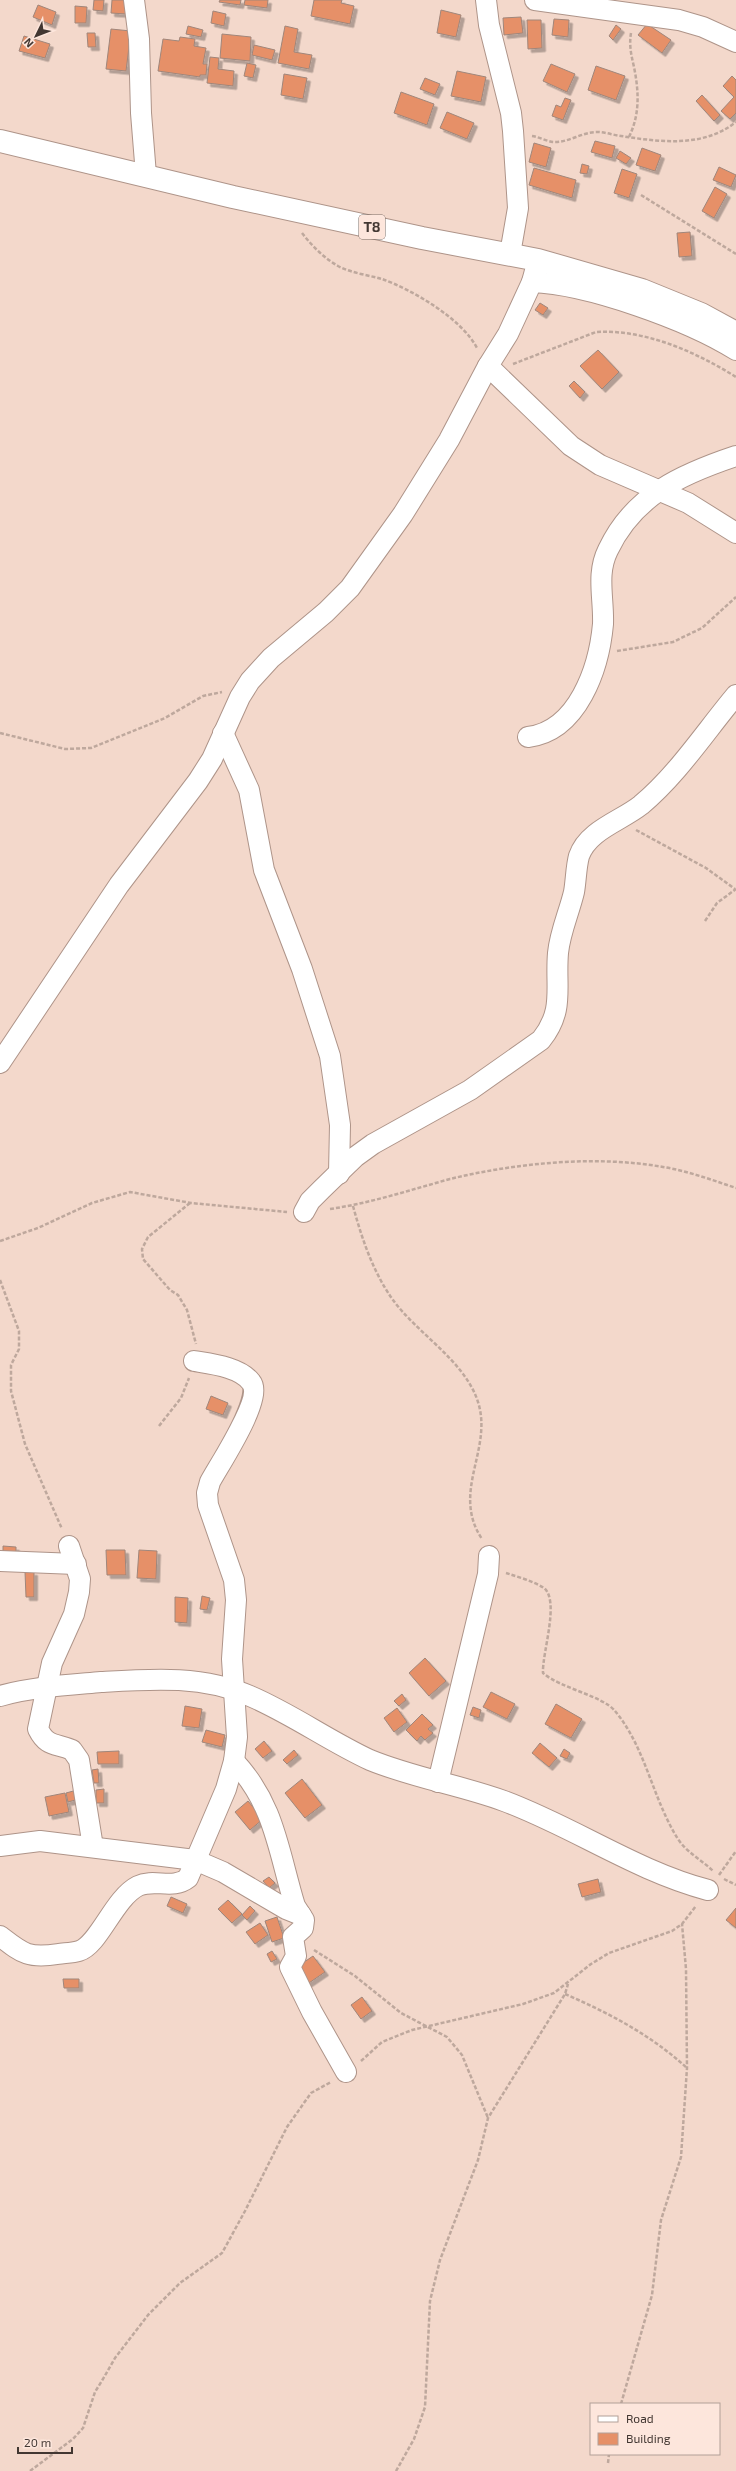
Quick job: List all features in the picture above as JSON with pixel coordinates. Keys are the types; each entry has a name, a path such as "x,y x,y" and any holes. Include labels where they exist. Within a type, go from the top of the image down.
{"highway":[{"name":"T8","path":"0,141 233,197 422,238 538,260 642,290 701,314 736,333"}],"street":[{"path":"134,0 139,39 141,113 146,175"},
{"path":"486,0 489,25 510,106 513,130 518,208 510,254"},
{"path":"535,0 679,20 703,27 736,42"},
{"path":"0,1063 119,885 198,781 212,759 240,696 259,669 326,612 350,588 373,558 449,440 491,369 532,282 538,260"},
{"path":"532,282 562,285 629,304 674,320 736,350"},
{"path":"491,369 571,446 600,465 688,503 736,533"},
{"path":"528,737 547,732 572,713 593,673 603,624 601,569 608,549 637,509 658,490 710,465 736,456"},
{"path":"304,1212 310,1200 339,1174 355,1157 389,1134 441,1107 514,1061 541,1040 549,1030 556,1015 559,996 558,954 574,893 579,857 585,844 650,797 683,762 736,695"},
{"path":"223,733 249,790 264,870 302,969 330,1056 340,1126 339,1174"},
{"path":"0,1936 26,1955 40,1957 79,1951 92,1941 108,1917 132,1891 144,1884 176,1884 184,1881 190,1875 195,1860 217,1811 234,1761 237,1737 232,1659 236,1600 234,1580 222,1539 212,1516 207,1493 210,1482 244,1422 255,1393 252,1383 241,1375 213,1364 194,1361"},
{"path":"0,1562 72,1555 80,1579 74,1614 59,1645 47,1688 38,1729 43,1740 72,1750 79,1760 93,1847"},
{"path":"438,1782 489,1561"},
{"path":"0,1696 47,1688 155,1678 180,1679 233,1690 250,1695 335,1744 393,1769 504,1801 654,1872 713,1883"},
{"path":"234,1761 250,1777 265,1802 295,1906 301,1915 304,1924 292,1940 296,1956 290,1967 312,2012 346,2072"},
{"path":"0,1846 40,1841 195,1860 223,1872 286,1909 301,1915"}],"path":[{"path":"629,137 638,112 638,87 629,44 637,14"},
{"path":"513,130 553,142 586,132 598,132 661,142 683,142 706,137 727,129 736,122"},
{"path":"641,194 736,254"},
{"path":"300,230 321,254 336,265 394,284 449,315 468,333 491,369 596,332 609,331 658,341 675,347 716,364 736,377"},
{"path":"598,654 657,643 673,642 702,628 736,597"},
{"path":"0,733 65,749 91,748 165,718 203,696 216,692 240,696"},
{"path":"614,822 676,850 736,888 717,903 705,921"},
{"path":"0,1241 38,1228 92,1203 130,1192 191,1202 277,1212 304,1212 353,1206 449,1180 534,1163 617,1163 652,1165 692,1173 736,1188"},
{"path":"159,1426 181,1398 194,1361 196,1343 187,1310 178,1295 170,1290 143,1259 142,1249 148,1238 191,1202"},
{"path":"353,1206 368,1253 377,1274 394,1301 450,1361 474,1390 483,1414 481,1445 470,1481 469,1497 474,1524 487,1546 489,1561 532,1582 544,1589 550,1595 551,1615 542,1661 543,1673 552,1681 614,1709 639,1747 665,1816 678,1840 690,1854 706,1864 713,1883"},
{"path":"0,1280 19,1331 19,1349 11,1365 11,1391 25,1444 72,1555"},
{"path":"30,2471 73,2439 83,2428 95,2392 115,2358 148,2315 166,2295 222,2252 248,2205 287,2126 300,2106 311,2094 346,2072 382,2042 427,2026 540,1999 568,1984 591,1964 609,1953 658,1937 682,1924 736,1851"},
{"path":"713,1883 736,1884"},
{"path":"621,2403 652,2295 661,2220 681,2157 687,2068 686,1969 682,1924"},
{"path":"292,1940 336,1963 401,2013 447,2037 462,2055 488,2118"},
{"path":"396,2471 414,2439 425,2407 430,2301 440,2260 478,2160 488,2118 565,1994 568,1984"},
{"path":"565,1994 611,2015 672,2054 687,2068"},
{"path":"608,2463 609,2455"}],"building":[{"path":"94,0 104,0 103,11 93,10"},
{"path":"112,0 128,0 126,14 111,13"},
{"path":"220,0 241,0 240,5 219,2"},
{"path":"245,0 268,0 267,8 244,5"},
{"path":"314,0 342,0 341,3 354,6 350,24 311,16"},
{"path":"38,5 56,12 52,25 33,17"},
{"path":"75,6 87,7 86,23 75,23"},
{"path":"441,10 461,15 456,37 437,33"},
{"path":"213,11 226,14 224,26 211,23"},
{"path":"521,17 523,33 504,35 503,18"},
{"path":"554,19 569,20 568,37 552,35"},
{"path":"527,20 541,20 542,48 528,49"},
{"path":"647,24 671,40 662,53 638,35"},
{"path":"616,25 621,29 613,40 609,36"},
{"path":"188,26 203,30 201,37 186,34"},
{"path":"285,26 298,29 294,52 312,55 309,69 278,63"},
{"path":"111,29 131,31 126,71 106,69"},
{"path":"87,33 95,33 96,47 88,47"},
{"path":"222,34 251,37 250,61 220,58"},
{"path":"24,36 50,44 45,58 19,51"},
{"path":"180,37 195,39 194,46 206,48 203,64 207,64 206,75 200,75 200,77 158,71 163,39 179,41"},
{"path":"254,45 275,50 272,60 252,55"},
{"path":"210,57 219,58 218,69 234,71 233,86 207,83"},
{"path":"247,63 256,65 253,78 244,76"},
{"path":"551,64 575,74 567,92 543,81"},
{"path":"596,66 625,76 616,100 588,90"},
{"path":"457,71 486,77 481,102 451,96"},
{"path":"284,74 307,78 303,99 281,95"},
{"path":"732,76 736,80 736,113 730,119 721,111 734,97 723,86"},
{"path":"425,78 440,84 435,95 420,89"},
{"path":"401,92 434,104 427,125 394,113"},
{"path":"702,95 720,115 714,121 696,101"},
{"path":"565,98 571,100 563,120 552,116 556,105 561,107"},
{"path":"447,112 474,123 467,139 440,128"},
{"path":"595,141 615,146 612,158 591,152"},
{"path":"534,143 551,148 546,167 529,162"},
{"path":"642,148 661,155 655,171 636,165"},
{"path":"620,151 631,158 626,164 616,158"},
{"path":"582,164 589,166 587,174 580,173"},
{"path":"719,167 736,175 731,187 713,180"},
{"path":"534,168 576,180 572,198 529,185"},
{"path":"622,169 637,174 629,198 614,193"},
{"path":"715,187 727,194 714,218 702,211"},
{"path":"690,232 692,256 679,257 677,233"},
{"path":"540,303 548,308 543,315 535,310"},
{"path":"598,350 619,372 602,389 580,366"},
{"path":"574,381 585,392 580,398 569,386"},
{"path":"211,1396 228,1403 223,1415 206,1409"},
{"path":"3,1546 16,1547 16,1555 3,1553"},
{"path":"106,1550 125,1550 126,1575 107,1575"},
{"path":"139,1550 157,1551 156,1579 137,1578"},
{"path":"25,1572 34,1572 34,1597 26,1597"},
{"path":"202,1596 210,1598 207,1610 200,1609"},
{"path":"175,1597 188,1598 187,1623 175,1622"},
{"path":"425,1658 446,1681 429,1696 409,1673"},
{"path":"491,1692 515,1704 507,1719 483,1707"},
{"path":"402,1694 406,1700 399,1706 394,1701"},
{"path":"556,1704 582,1719 571,1738 545,1724"},
{"path":"185,1706 202,1709 199,1728 182,1726"},
{"path":"473,1707 481,1710 479,1718 470,1715"},
{"path":"397,1708 407,1722 394,1732 384,1718"},
{"path":"422,1714 433,1725 428,1729 433,1733 425,1740 421,1736 417,1741 406,1730"},
{"path":"206,1730 225,1735 222,1747 202,1742"},
{"path":"264,1741 272,1751 263,1758 255,1749"},
{"path":"540,1743 557,1758 549,1767 532,1753"},
{"path":"564,1749 570,1753 567,1759 560,1756"},
{"path":"294,1750 298,1755 287,1764 283,1760"},
{"path":"119,1751 119,1764 98,1764 97,1752"},
{"path":"98,1769 99,1783 94,1783 92,1770"},
{"path":"302,1779 322,1805 305,1818 285,1793"},
{"path":"104,1789 104,1803 96,1803 96,1790"},
{"path":"77,1790 79,1799 68,1802 66,1793"},
{"path":"65,1793 69,1812 49,1816 45,1797"},
{"path":"248,1801 263,1819 250,1830 235,1812"},
{"path":"269,1877 275,1883 269,1888 263,1881"},
{"path":"598,1879 601,1892 582,1897 578,1884"},
{"path":"171,1897 187,1904 183,1913 167,1906"},
{"path":"228,1900 242,1914 232,1923 218,1909"},
{"path":"250,1906 255,1911 247,1920 242,1915"},
{"path":"736,1908 736,1928 726,1920"},
{"path":"277,1917 284,1938 272,1942 265,1921"},
{"path":"260,1923 268,1935 255,1944 246,1932"},
{"path":"272,1951 277,1959 271,1962 267,1954"},
{"path":"313,1956 325,1972 306,1985 294,1969"},
{"path":"63,1979 79,1979 79,1988 64,1988"},
{"path":"362,1997 372,2011 361,2019 351,2005"}]}
